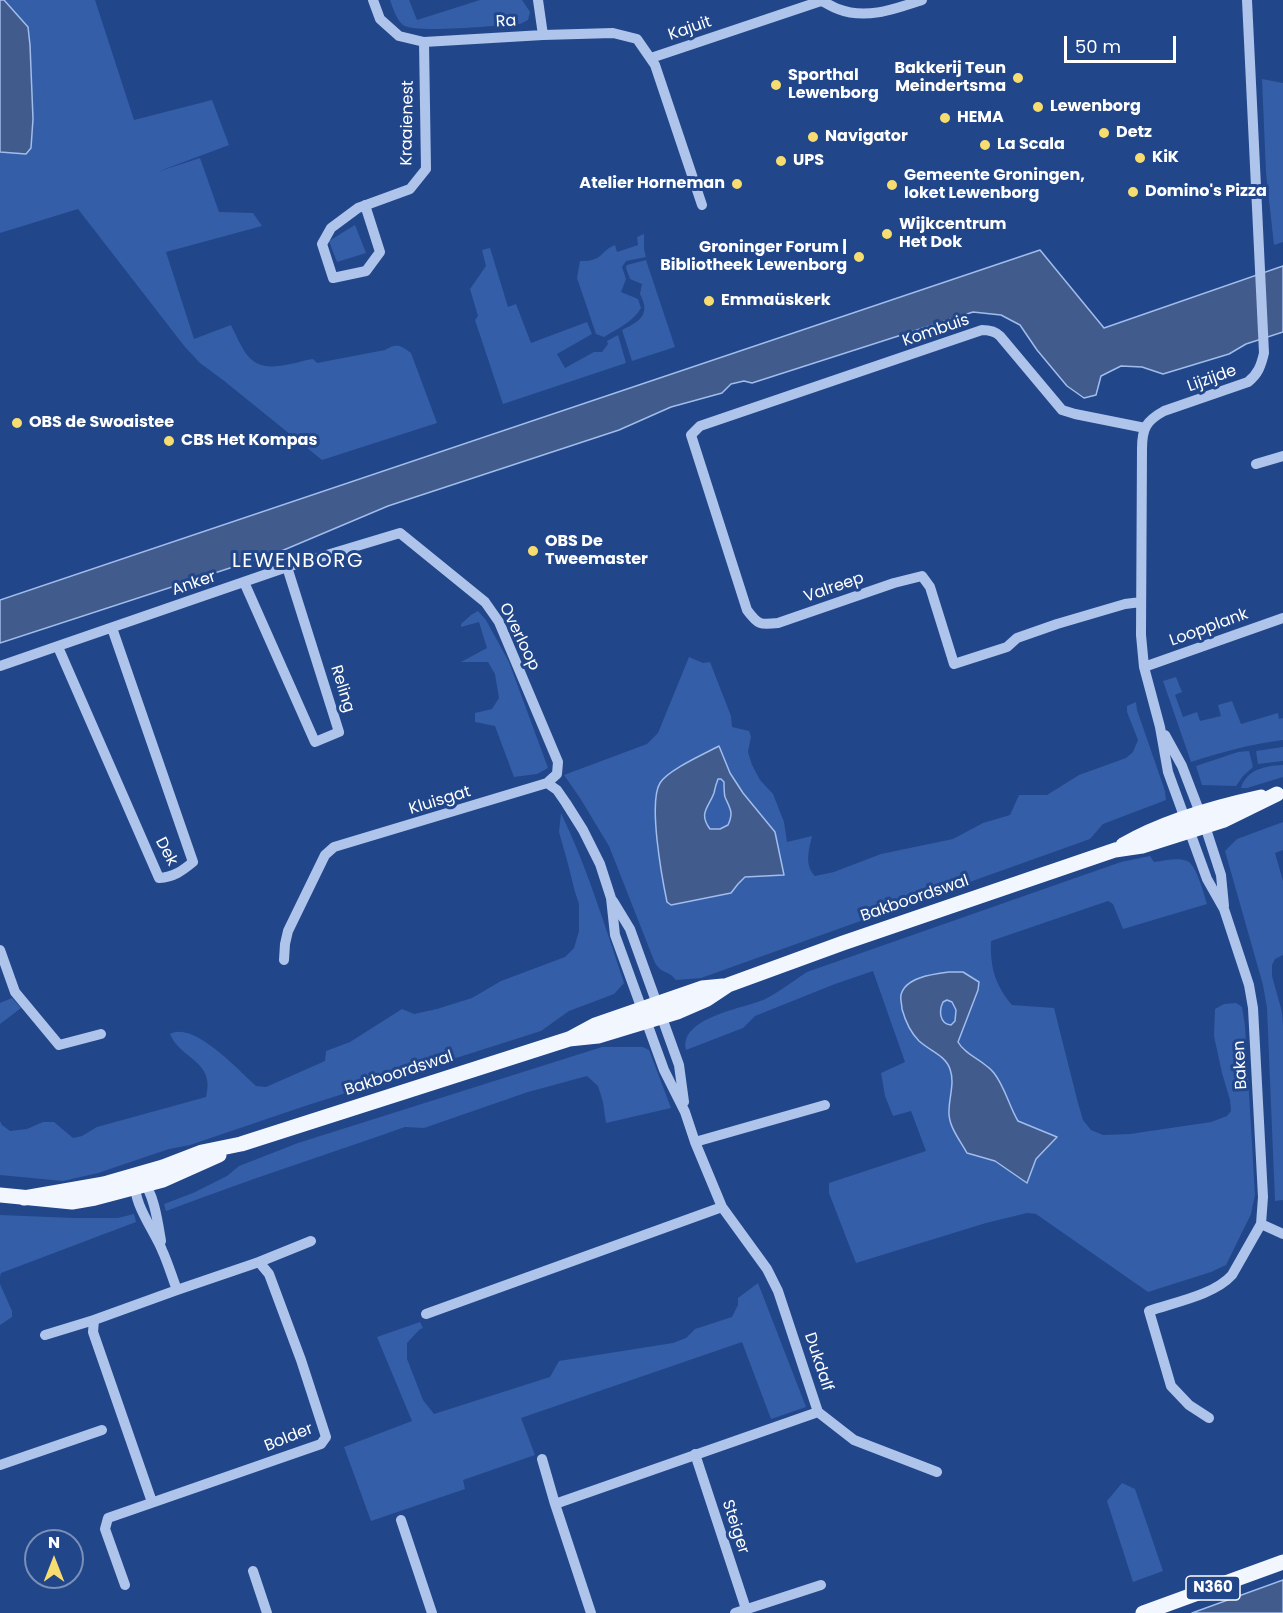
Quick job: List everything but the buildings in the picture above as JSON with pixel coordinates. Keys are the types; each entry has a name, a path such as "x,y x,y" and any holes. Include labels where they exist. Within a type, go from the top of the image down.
{"main road":[{"name":"Bakboordswal","path":"0,1195 24,1198 104,1184 139,1183 202,1152 241,1144 569,1039 595,1025 660,1010 702,988 728,985 1115,850 1142,846 1240,802 1280,793"},
{"name":"N360","path":"1143,1613 1283,1562"}],"street":[{"name":"Ra","path":"374,0 380,19 399,36 424,42 613,33 637,39 651,58"},
{"path":"538,0 543,35"},
{"name":"Kajuit","path":"651,58 821,0 840,10 868,15 922,0"},
{"name":"Lijzijde","path":"1145,428 1151,418 1164,411 1248,382 1256,375 1264,353 1248,0"},
{"name":"Kraaienest","path":"365,205 380,252 366,272 333,278 322,244 331,228 358,208 365,205 410,189 426,169 424,42"},
{"path":"651,58 702,205"},
{"name":"Kombuis","path":"777,401 987,330 1000,336 1062,410 1145,428"},
{"name":"Valreep","path":"777,401 700,426 691,435 747,610 755,622 763,625 778,623 894,583 922,576 930,587 954,664 1007,647 1017,638 1057,624 1125,604 1141,602"},
{"path":"1145,428 1142,449 1141,602 1144,667 1160,727 1168,772 1187,824"},
{"path":"1256,465 1283,456"},
{"name":"Anker","path":"0,666 287,567 400,533"},
{"name":"Overloop","path":"400,533 485,602 499,622 558,762 557,774 547,783"},
{"name":"Reling","path":"244,582 315,742 339,732 287,567"},
{"name":"Loopplank","path":"1144,667 1283,618"},
{"name":"Dek","path":"58,647 159,878 168,878 180,873 193,861 112,628"},
{"path":"1160,727 1182,766 1202,820"},
{"path":"547,783 557,790 583,830 600,864 611,898 615,935 644,1015"},
{"name":"Kluisgat","path":"284,960 288,931 325,855 334,847 547,783"},
{"name":"Baken","path":"1202,820 1221,875 1224,909"},
{"name":"Baken","path":"1187,824 1207,879 1224,909 1249,985 1253,1008 1263,1197 1261,1224 1226,1282 1212,1290 1149,1311 1171,1386 1189,1405 1209,1418"},
{"path":"611,898 630,929 660,1010"},
{"path":"0,950 15,992 59,1045 101,1034"},
{"name":"Dukdalf","path":"660,1010 679,1065 685,1112"},
{"name":"Dukdalf","path":"644,1015 664,1070 685,1112 722,1207 767,1269 778,1291 818,1412 854,1440 936,1472"},
{"path":"695,1142 825,1105"},
{"path":"139,1183 147,1222 162,1250 177,1290"},
{"path":"426,1314 722,1207"},
{"path":"1261,1224 1283,1234"},
{"path":"45,1335 259,1262 311,1241"},
{"name":"Bolder","path":"125,1585 105,1529 108,1518 321,1444 326,1437 301,1360 269,1274 259,1262"},
{"path":"94,1320 93,1332 152,1502"},
{"path":"555,1503 818,1412"},
{"path":"0,1465 102,1430"},
{"name":"Steiger","path":"695,1454 740,1611 821,1585"},
{"path":"542,1459 591,1613"},
{"path":"401,1520 432,1613"},
{"path":"253,1571 267,1613"}],"shaded area":[{"path":"0,0 4,0 28,27 33,119 31,148 26,154 0,152"},
{"path":"4,0 95,0 134,120 212,100 229,145 157,172 200,158 219,212 253,213 262,226 166,252 194,339 231,325 246,353 258,364 266,366 293,364 313,359 317,363 385,350 392,346 401,347 411,353 437,423 322,460 200,363 185,347 78,209 0,233 0,152 26,154 14,11"},
{"path":"390,0 409,0 417,20 480,0 522,0 530,12 528,20 520,24 410,28 401,23"},
{"path":"1262,79 1283,83 1283,242 1274,245 1266,173"},
{"path":"355,225 366,253 337,262 329,241"},
{"path":"644,234 646,257 626,261 622,267 626,279 621,292 638,299 641,308 629,321 604,337 596,334 577,278 580,261 593,260 615,245 617,252 638,245 637,237"},
{"path":"490,248 508,307 516,304 531,343 587,322 592,334 557,354 565,368 594,352 602,352 608,344 607,341 618,335 626,363 503,404 475,320 478,316 470,289 486,266 482,250"},
{"path":"1040,250 1104,328 1283,266 1283,332 1246,344 1229,354 1163,374 1142,367 1121,366 1101,376 1096,395 1084,398 1067,386 1020,325 1001,315 973,312 752,383 744,381 731,384 722,393 671,407 619,430 388,506 279,552 0,643 0,600"},
{"path":"646,260 675,347 632,361 622,330 639,320 644,307 640,294 642,284 630,279 626,268 627,265"},
{"path":"478,611 486,620 509,662 548,768 537,774 514,777 495,726 475,722 475,713 492,709 499,698 495,674 488,662 461,662 487,648 479,622 461,627 461,624"},
{"path":"689,657 703,663 710,662 731,716 732,727 749,731 751,737 748,752 752,765 760,780 773,794 784,822 787,842 812,836 808,862 815,876 834,872 881,854 953,839 983,823 1010,815 1019,795 1047,795 1079,775 1126,758 1133,752 1138,740 1127,712 1127,706 1136,702 1166,800 1103,824 1090,839 701,978 676,980 655,963 609,846 564,775 647,744 658,733","holes":["718,746 729,773 743,793 751,876 742,880 731,893 671,905 662,879 657,847 656,794"]},
{"path":"1176,677 1182,692 1175,695 1183,717 1197,712 1200,721 1221,716 1218,705 1232,701 1241,724 1278,713 1279,719 1283,718 1283,740 1237,749 1191,762 1163,681"},
{"path":"719,746 730,773 743,793 775,832 784,875 745,877 731,893 671,905 667,902 659,859 655,806 660,783 670,773","holes":["718,779 724,782 731,817 728,825 720,829 710,829 705,814"]},
{"path":"1283,747 1283,761 1258,764 1256,751"},
{"path":"1249,751 1253,767 1236,786 1202,785 1196,766 1238,752"},
{"path":"1283,765 1283,777 1241,788 1252,773 1270,766"},
{"path":"718,779 724,782 731,817 728,825 720,829 710,829 705,813"},
{"path":"561,813 603,918 624,983 614,994 569,1011 541,1031 98,1173 63,1181 0,1175 0,1121 10,1131 27,1129 43,1122 54,1122 73,1138 82,1136 97,1127 206,1097 208,1085 202,1068 175,1043 170,1034 180,1032 191,1034 215,1049 256,1086 266,1087 325,1061 326,1051 350,1042 402,1009 414,1014 472,998 501,981 565,957 574,948 579,931 579,904 559,832"},
{"path":"1283,822 1283,850 1275,853 1283,881 1283,955 1275,959 1272,965 1272,976 1282,1012 1283,1026 1283,1200 1275,1201 1267,1008 1263,985 1225,851 1237,839"},
{"path":"1150,856 1154,862 1175,859 1187,861 1194,868 1207,904 1123,929 1113,904 1108,901 991,941 991,959 995,975 1001,990 1012,1005 1054,1008 1083,1120 1091,1130 1103,1135 1130,1134 1211,1122 1227,1116 1231,1111 1230,1100 1214,1036 1215,1009 1224,1004 1236,1003 1242,1007 1255,1195 1251,1214 1226,1265 1148,1292 1036,1214 1027,1213 986,1223 856,1263 829,1193 829,1183 926,1151 911,1111 893,1116 885,1096 881,1073 905,1062 873,971 755,1016 743,1028 686,1050 686,1039 701,1022 763,1000 807,972 1121,862","holes":["949,972 972,977 979,982 978,987 958,1042 963,1050 988,1065 1018,1121 1057,1137 1036,1159 1027,1183 995,1161 967,1153 950,1115 951,1071 943,1059 916,1037 905,1018 902,991 912,983 930,975"]},
{"path":"963,972 979,982 958,1042 961,1047 994,1073 1018,1121 1057,1137 1036,1159 1027,1183 995,1161 967,1153 949,1117 952,1085 948,1064 916,1038 905,1018 901,995 908,984 928,975","holes":["947,1000 952,1002 956,1010 955,1021 951,1025 942,1019 941,1009 943,1002"]},
{"path":"12,998 21,1008 0,1024 0,1003"},
{"path":"943,1001 952,1002 956,1010 955,1021 951,1025 947,1025 941,1014"},
{"path":"602,1047 643,1047 649,1050 671,1108 606,1123 598,1086 587,1076 528,1092 424,1128 405,1127 166,1211 164,1204 227,1176 239,1166 298,1143"},
{"path":"134,1214 136,1222 1,1273 0,1277 0,1215 118,1218"},
{"path":"758,1283 806,1407 771,1419 742,1342 521,1418 535,1455 463,1480 465,1489 371,1521 344,1447 412,1421 377,1337 420,1322 423,1328 407,1343 407,1359 423,1400 434,1414 550,1377 559,1361 673,1343 686,1338 695,1329 732,1317 738,1305 738,1298"},
{"path":"0,1284 12,1311 12,1317 0,1325"},
{"path":"1122,1483 1135,1489 1163,1571 1133,1582 1107,1501"},
{"path":"1283,1580 1283,1613 1192,1613"}],"place":[{"name":"Bakkerij Teun Meindertsma","path":"1018,78"},
{"name":"Sporthal Lewenborg","path":"776,85"},
{"name":"Lewenborg","path":"1038,107"},
{"name":"HEMA","path":"945,118"},
{"name":"Detz","path":"1104,133"},
{"name":"Navigator","path":"813,137"},
{"name":"La Scala","path":"985,145"},
{"name":"KiK","path":"1140,158"},
{"name":"UPS","path":"781,161"},
{"name":"Atelier Horneman","path":"737,184"},
{"name":"Gemeente Groningen, loket Lewenborg","path":"892,185"},
{"name":"Domino's Pizza","path":"1133,192"},
{"name":"Wijkcentrum Het Dok","path":"887,234"},
{"name":"Groninger Forum | Bibliotheek Lewenborg","path":"859,257"},
{"name":"Emmaüskerk","path":"709,301"},
{"name":"OBS de Swoaistee","path":"17,423"},
{"name":"CBS Het Kompas","path":"169,441"},
{"name":"OBS De Tweemaster","path":"533,551"}],"district":[{"name":"LEWENBORG","path":"298,562"}]}
